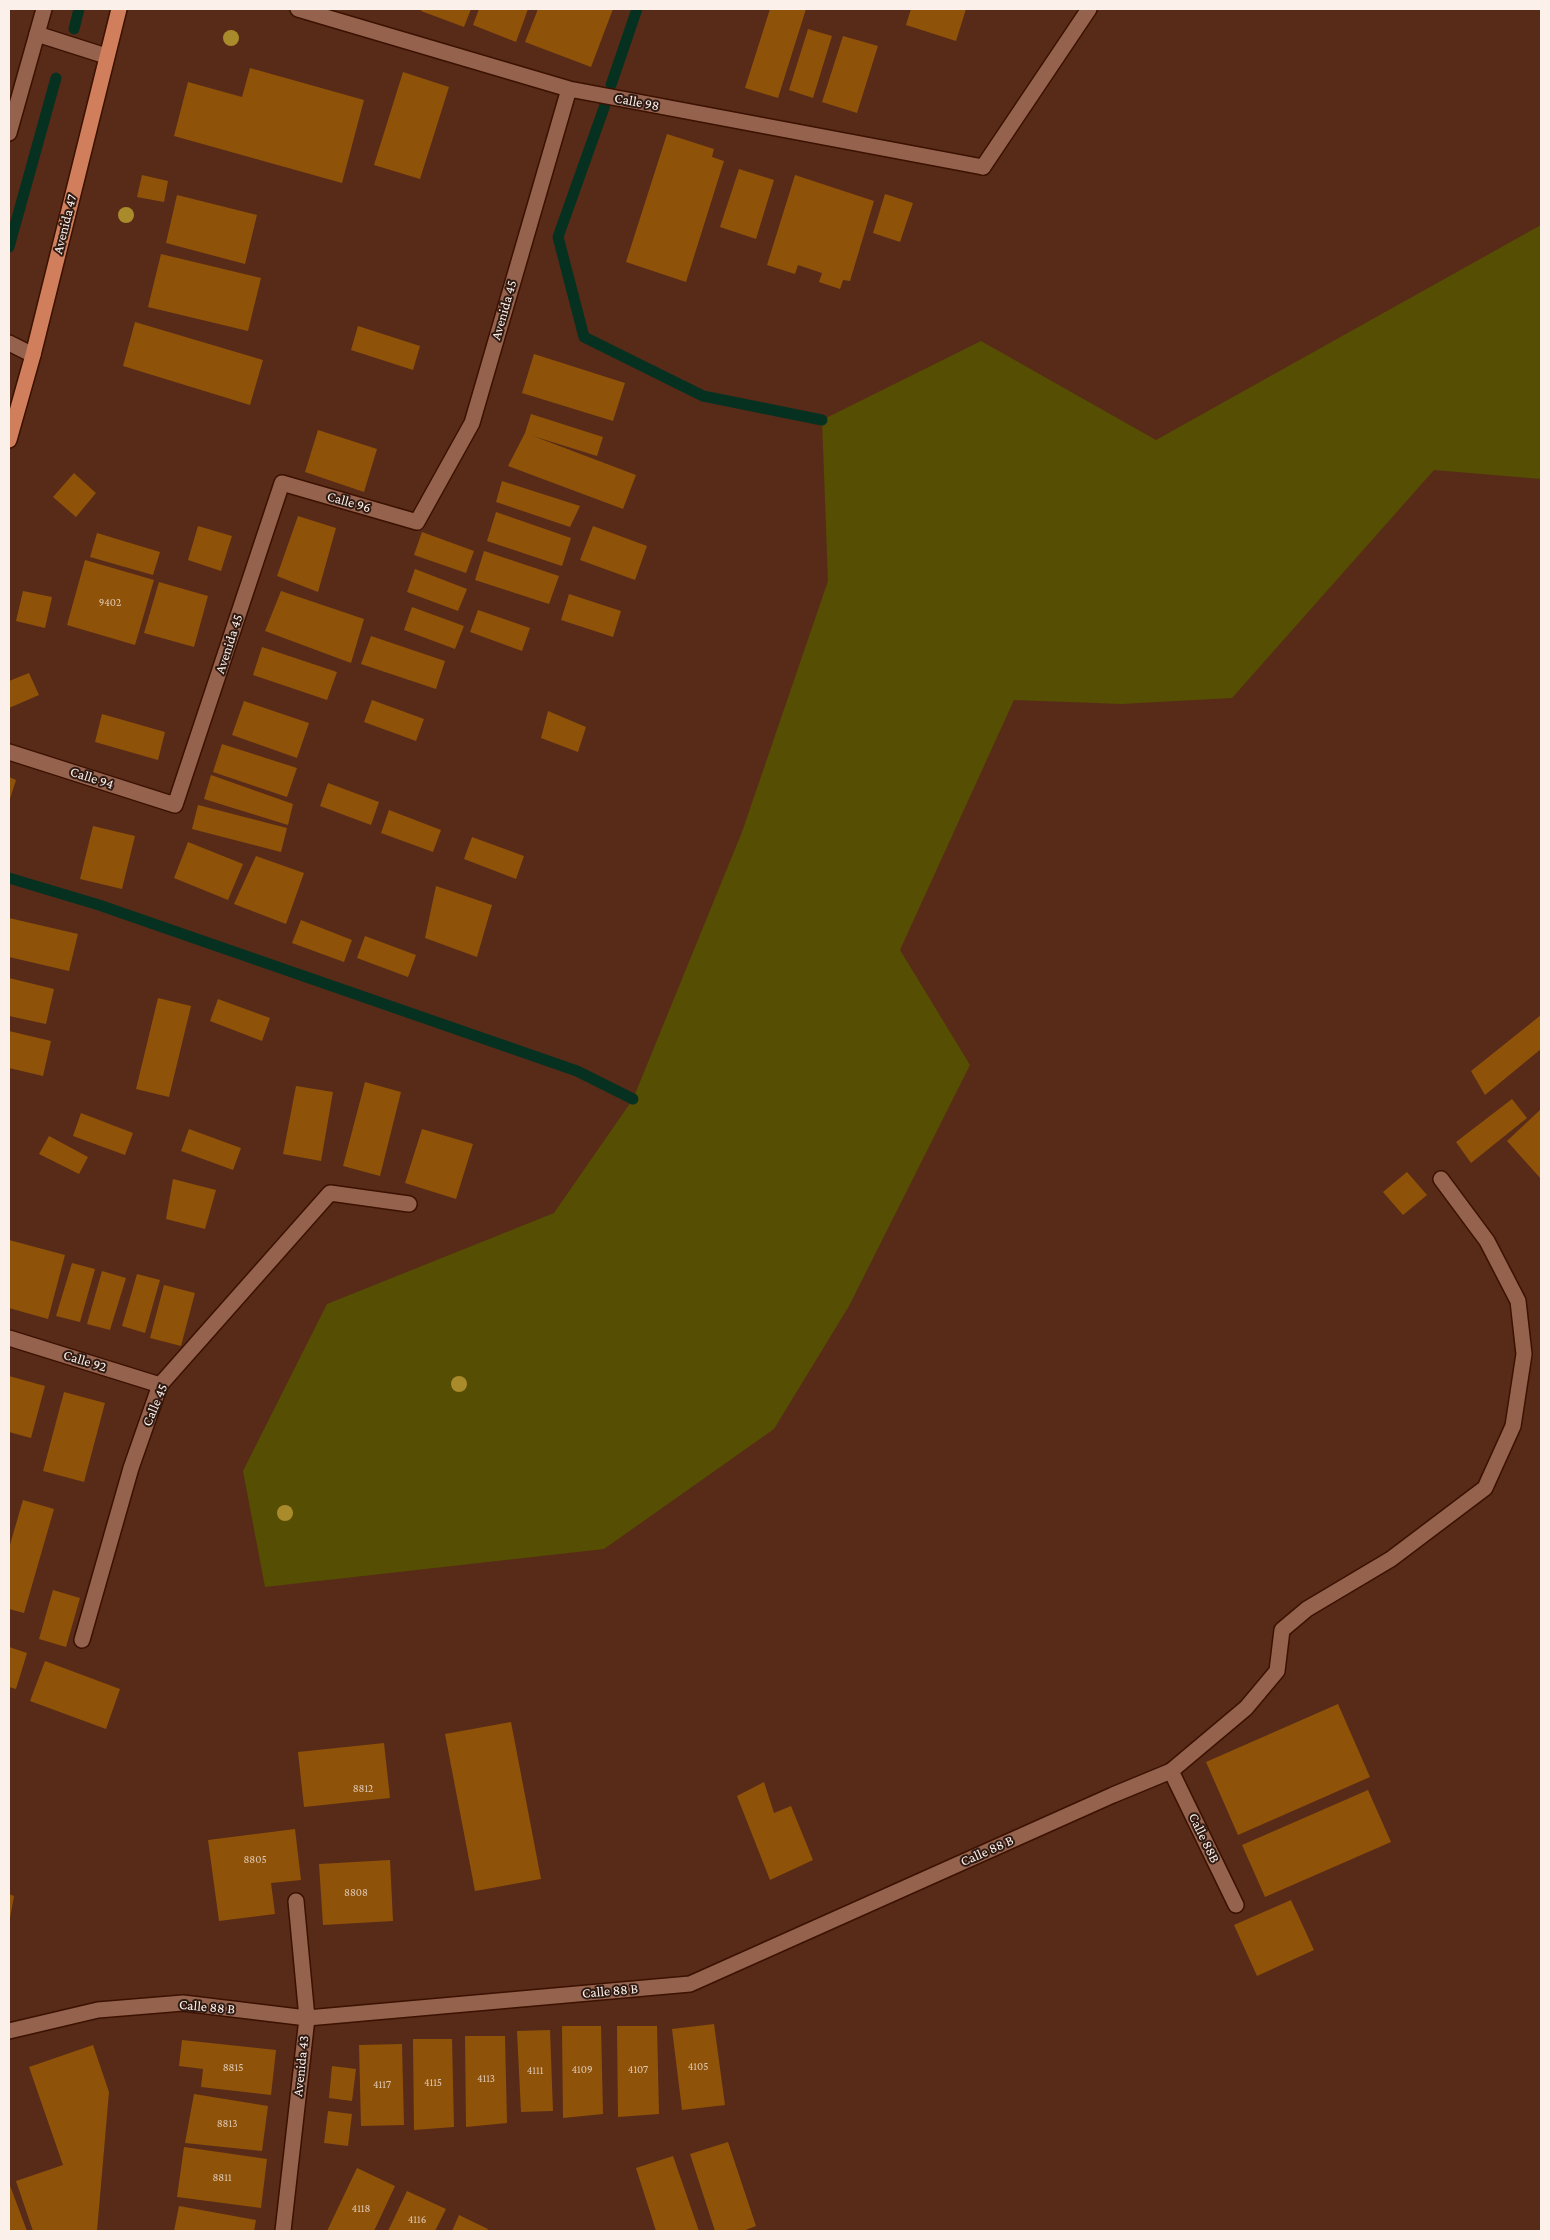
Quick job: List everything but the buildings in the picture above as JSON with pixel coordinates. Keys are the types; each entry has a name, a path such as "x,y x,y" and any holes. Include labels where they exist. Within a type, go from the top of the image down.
{"main road":[{"name":"Avenida 47","path":"9,440 33,355 119,9"}],"street":[{"path":"9,133 44,9"},
{"name":"Calle 98","path":"298,9 569,89 983,167 1089,9"},
{"path":"37,34 106,56"},
{"name":"Avenida 45","path":"417,522 472,423 569,89"},
{"path":"9,343 33,355"},
{"name":"Avenida 45","path":"175,805 282,482"},
{"name":"Calle 96","path":"282,482 417,522"},
{"name":"Calle 94","path":"9,752 175,805"},
{"name":"Calle 88 B","path":"9,2031 98,2010 182,2003 307,2018 690,1984 1112,1795 1172,1771 1246,1708 1277,1671 1282,1630 1307,1609 1391,1559 1485,1488 1513,1426 1524,1354 1518,1301 1487,1241 1441,1179"},
{"name":"Calle 45","path":"82,1640 131,1468 160,1385 330,1193 409,1204"},
{"name":"Calle 92","path":"9,1338 160,1385"},
{"name":"Calle 88B","path":"1172,1771 1236,1905"},
{"name":"Avenida 43","path":"283,2231 307,2018 296,1901"}],"shaded area":[{"path":"1541,225 1541,479 1434,470 1232,698 1121,704 1014,700 900,950 970,1065 849,1306 774,1429 604,1549 265,1587 243,1471 327,1304 554,1213 633,1099 742,832 828,581 822,420 981,341 1156,440"}],"waterway":[{"path":"74,29 79,9"},
{"path":"611,85 637,9"},
{"path":"9,247 56,78"},
{"path":"605,105 558,237 584,337 703,396 822,420"},
{"path":"9,878 99,905 577,1071 633,1099"}]}
